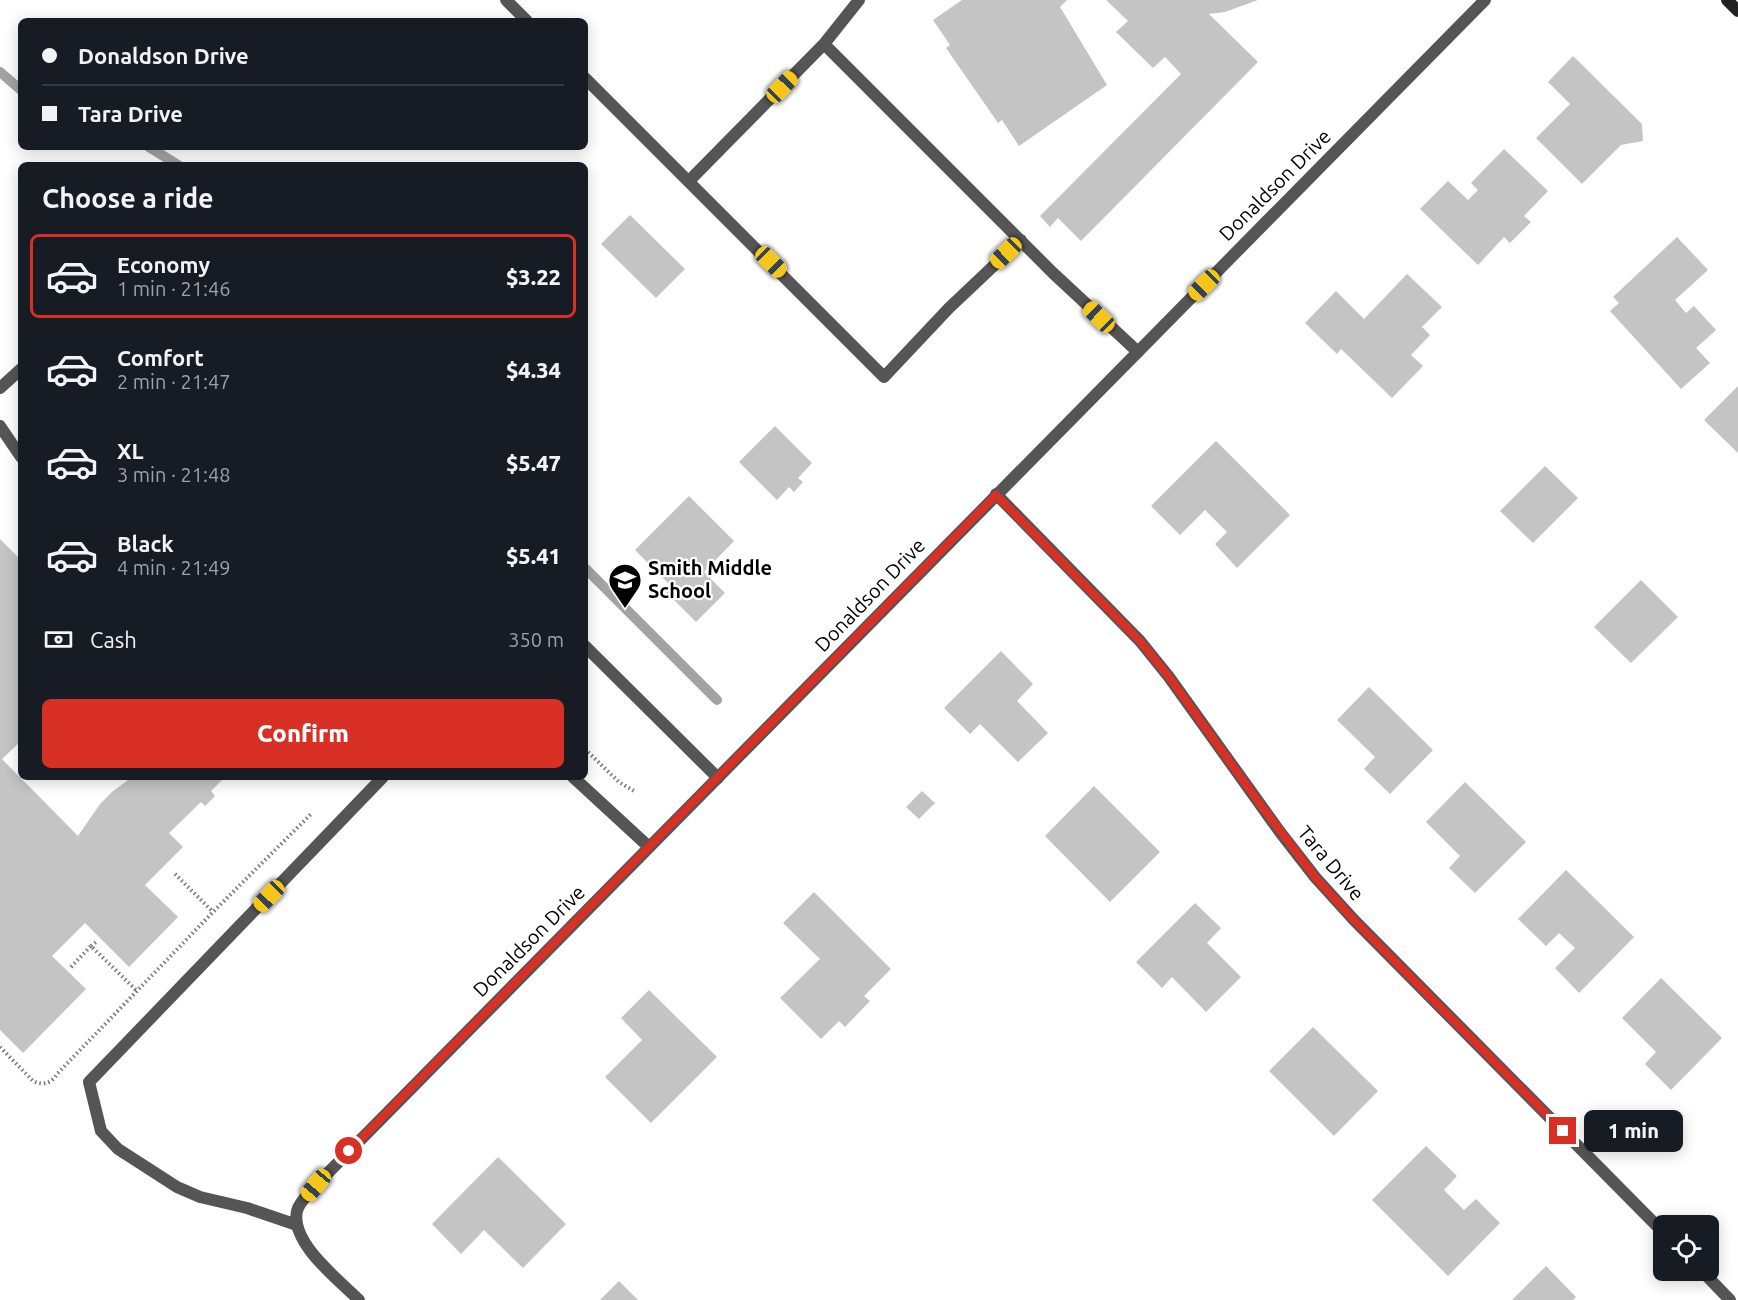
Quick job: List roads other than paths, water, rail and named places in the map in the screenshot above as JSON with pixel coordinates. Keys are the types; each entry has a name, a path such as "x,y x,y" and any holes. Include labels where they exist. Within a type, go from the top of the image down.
{"main road":[{"path":"1726,0 1738,11"}],"street":[{"path":"506,0 524,18"},
{"path":"689,181 824,44 858,0"},
{"name":"Donaldson Drive","path":"297,1225 297,1210 316,1185 1485,0"},
{"path":"824,44 1114,332 1138,352"},
{"path":"588,81 884,376 949,308 1021,240"},
{"path":"0,388 18,372"},
{"path":"0,426 18,453"},
{"name":"Tara Drive","path":"996,495 1140,641 1176,686 1280,832 1315,877 1354,920 1653,1222"},
{"path":"588,649 718,778"},
{"path":"359,1300 314,1254 303,1240 297,1225 247,1208 193,1194 177,1187 118,1149 101,1131 89,1082 380,780"},
{"path":"576,780 649,847"},
{"path":"1712,1281 1730,1300"}],"waterway":[{"path":"0,72 18,87"},
{"path":"154,150 173,162"},
{"path":"588,571 717,700"}],"place":[{"name":"Smith Middle School","path":"625,609"}]}
